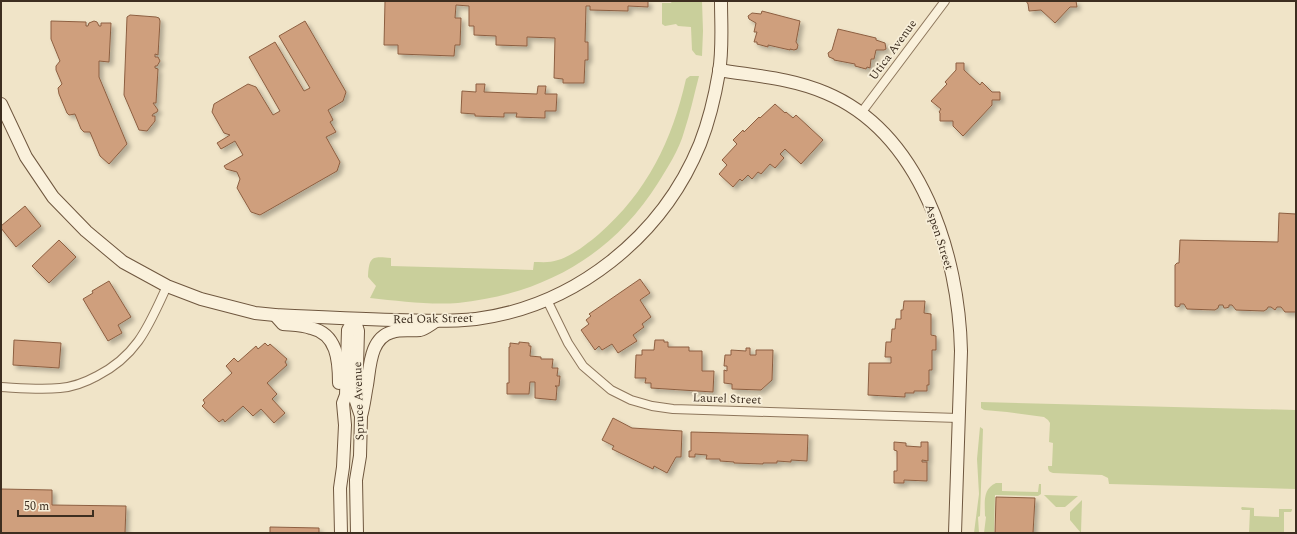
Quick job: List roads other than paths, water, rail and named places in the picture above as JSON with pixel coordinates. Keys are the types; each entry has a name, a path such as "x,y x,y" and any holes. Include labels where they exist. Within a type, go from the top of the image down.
{"street":[{"name":"Red Oak Street","path":"1,104 26,157 53,197 86,231 124,262 168,286 201,299 232,308 275,315 354,319 458,321 520,310 547,300 580,283 610,263 637,239 661,212 683,179 700,144 712,107 719,70 722,32 721,1"},
{"name":"Utica Avenue","path":"861,113 945,1"},
{"name":"Aspen Street","path":"719,70 801,84 828,94 861,113 898,149 909,165 927,199 943,241 953,282 959,321 961,351 955,533"},
{"path":"1,387 61,388 84,382 110,369 132,351 151,322 168,286"},
{"name":"Laurel Street","path":"547,300 568,343 583,366 611,390 631,400 652,406 673,409 958,418"},
{"path":"275,315 284,324 311,327 328,336 332,342 336,355 339,370 339,394 343,403"},
{"name":"Spruce Avenue","path":"341,533 340,488 343,467 345,425 343,403 346,395 348,330 354,319"},
{"name":"Spruce Avenue","path":"354,319 358,330 356,401 361,416 360,456 356,480 357,533"},
{"path":"361,416 371,360 376,345 381,338 394,331 421,330 436,321"}]}
